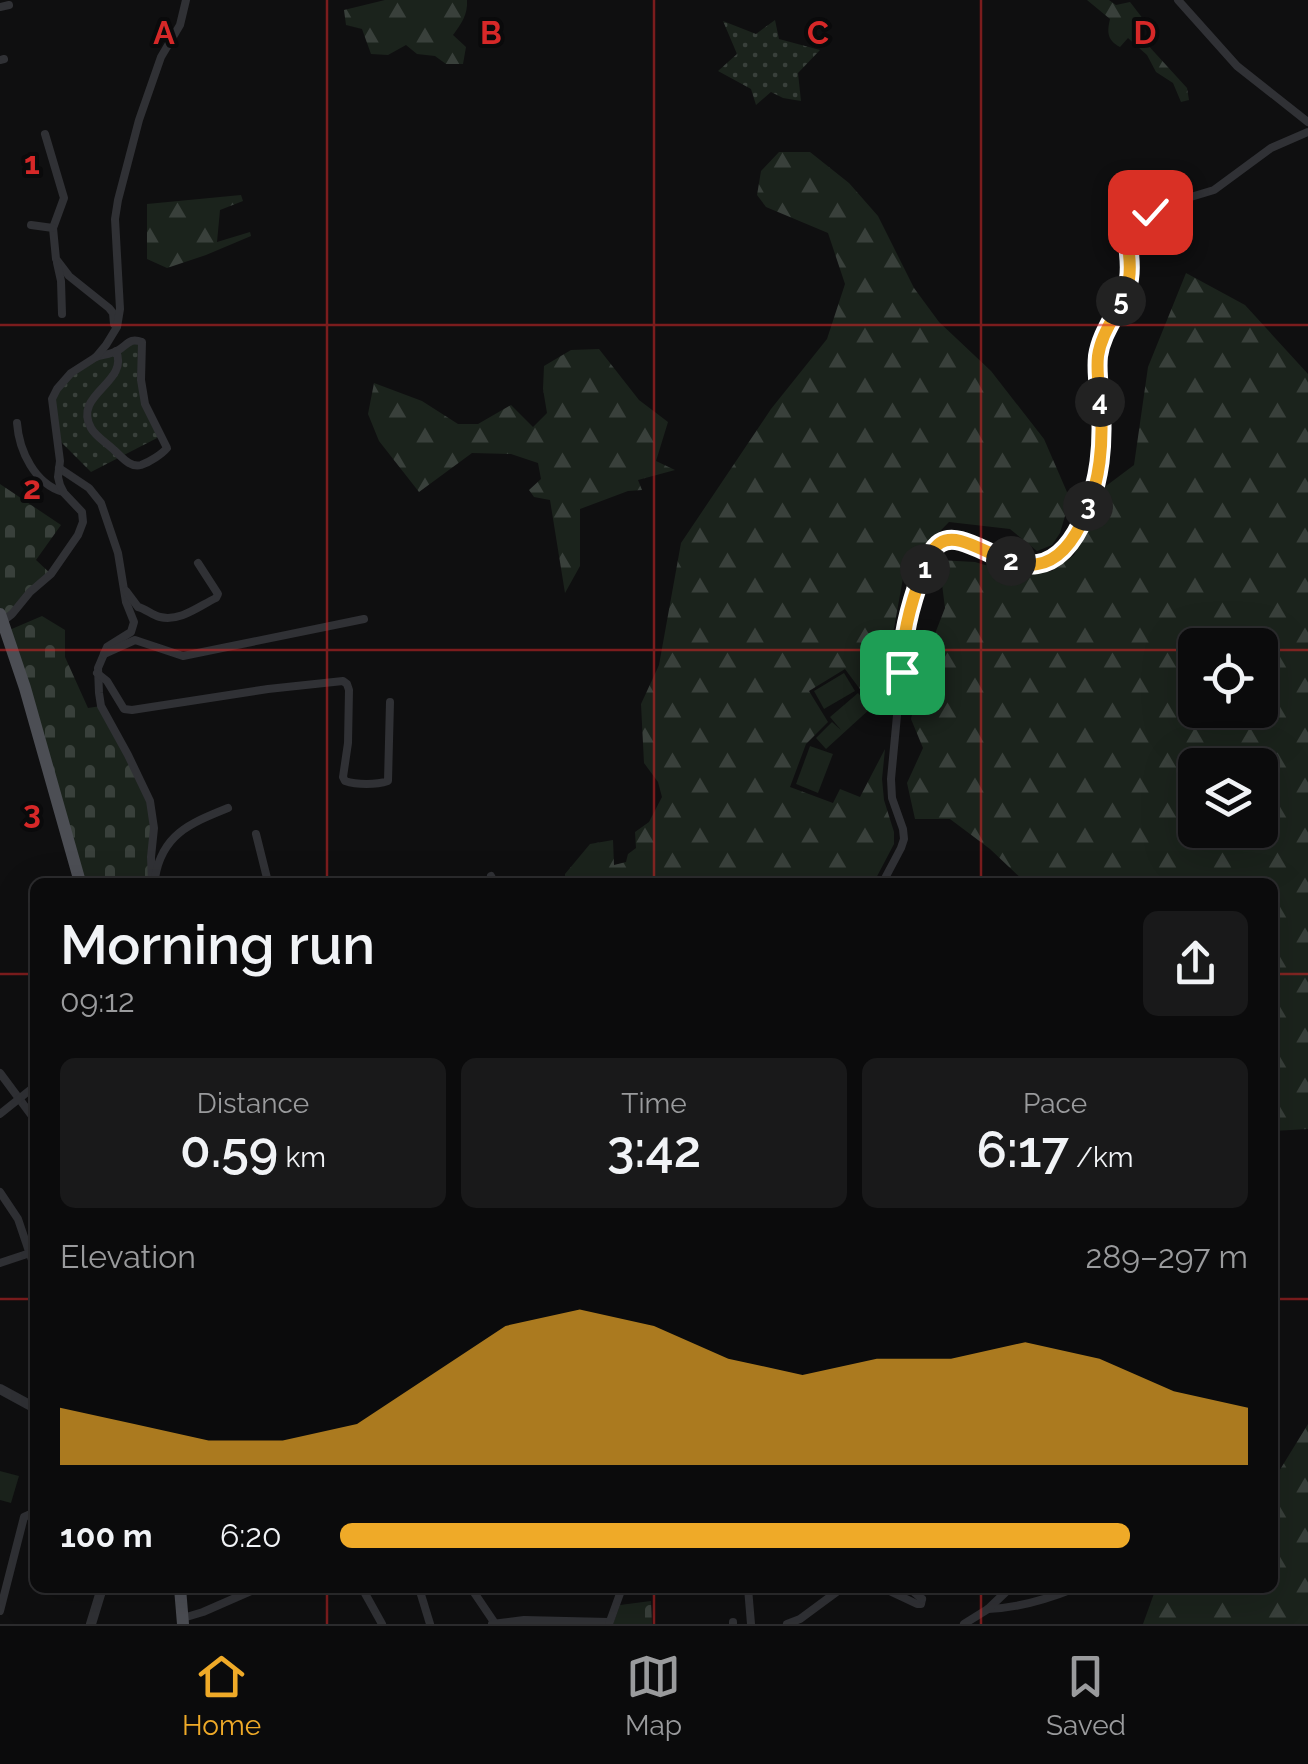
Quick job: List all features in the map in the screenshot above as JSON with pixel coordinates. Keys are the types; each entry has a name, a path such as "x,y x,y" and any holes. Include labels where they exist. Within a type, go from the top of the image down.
{"main road":[{"path":"2,622 25,688 79,878"},
{"path":"180,1593 183,1621"}],"street":[{"path":"2,622 51,574 83,522 82,512 64,492 58,478 52,399 72,372 96,356 117,326 118,200 161,57 180,25 186,0"},
{"path":"1178,0 1236,66 1308,122"},
{"path":"884,878 904,839 892,798 892,760 905,631 929,556 948,540 966,542 995,557 1024,564 1038,564 1059,554 1084,518 1099,472 1102,454 1098,358 1128,281 1131,229 1146,214 1214,190 1271,148 1308,132"},
{"path":"45,134 64,198 53,228 62,281 62,314"},
{"path":"31,226 53,228"},
{"path":"56,258 69,276 110,308 114,319 112,336"},
{"path":"96,356 116,352 128,341 142,342 145,404 167,444 165,452 143,464 132,465 92,429 88,416 90,403 118,371 120,360 116,352"},
{"path":"17,423 20,445 42,481 64,492"},
{"path":"59,468 89,488 101,503 118,553 134,627 110,644 97,674 101,706 150,801 154,820 153,878"},
{"path":"124,587 140,608 157,616 184,616 218,596 198,563"},
{"path":"104,654 135,640 183,656 364,620"},
{"path":"97,674 108,681 124,709 132,710 343,681 349,690 348,742 342,777 351,783 388,781 390,702"},
{"path":"154,878 161,854 183,829 228,808"},
{"path":"256,834 267,878"},
{"path":"0,1074 30,1114"},
{"path":"0,1114 30,1090"},
{"path":"0,1192 18,1220 30,1253 0,1263"},
{"path":"0,1389 30,1405"},
{"path":"0,1610 24,1517 30,1514"},
{"path":"91,1624 100,1593"},
{"path":"183,1621 247,1593"},
{"path":"365,1593 382,1624"},
{"path":"421,1593 430,1624"},
{"path":"474,1593 493,1623 609,1623 620,1593"},
{"path":"749,1593 751,1624"},
{"path":"787,1624 835,1593"},
{"path":"894,1593 921,1604 922,1599 915,1593"},
{"path":"964,1624 1005,1593"},
{"path":"988,1609 1062,1593"},
{"path":"980,1624 988,1609"}],"green space":[{"path":"385,0 467,0 465,15 453,35 466,47 463,64 446,64 435,56 417,54 406,45 388,55 371,54 362,29 346,25 344,10"},
{"path":"1087,0 1109,0 1116,5 1130,2 1147,24 1135,31 1187,88 1189,100 1181,102 1173,83 1156,72 1147,55 1128,38 1120,47 1113,41 1108,32 1110,19"},
{"path":"775,20 779,39 820,50 798,73 801,101 771,92 756,105 751,89 718,71 737,54 723,21 756,34"},
{"path":"779,152 810,152 849,183 878,216 914,288 939,322 991,371 1044,439 1070,499 1060,533 1052,545 1037,551 1010,529 949,522 905,567 887,667 874,678 885,697 874,708 845,669 809,691 828,722 806,744 790,787 833,803 840,789 860,797 885,749 882,779 894,844 876,878 565,878 590,844 613,840 614,865 626,862 628,854 636,848 635,832 649,822 662,797 658,782 644,763 641,704 659,665 681,543 771,409 827,339 845,284 828,233 766,207 757,195 761,171"},
{"path":"241,195 243,201 220,210 217,242 250,232 251,236 167,268 147,259 147,204"},
{"path":"1186,273 1245,305 1308,374 1308,1129 1278,1131 1278,878 1021,878 950,819 915,819 907,783 923,748 911,719 924,662 945,608 939,560 975,562 1019,575 1052,571 1074,555 1102,489 1134,465 1148,367"},
{"path":"139,340 145,404 161,436 91,472 56,437 52,407 57,389 71,373"},
{"path":"599,349 639,400 668,422 656,461 675,470 638,480 642,490 628,491 580,509 580,566 565,593 550,500 534,497 529,490 541,479 538,463 511,454 472,453 419,492 379,441 368,414 374,383 422,401 458,424 478,424 511,405 533,427 547,413 544,366 571,350"},
{"path":"0,484 61,525 36,560 51,574 0,623"},
{"path":"42,616 65,630 65,657 88,708 101,706 150,801 152,878 79,878 7,631"},
{"path":"844,673 855,691 824,709 814,691"},
{"path":"858,693 871,708 826,749 816,738 832,722 841,730 830,717"},
{"path":"810,746 833,754 818,793 796,784"},
{"path":"1308,1424 1308,1624 1143,1624 1154,1593 1278,1593 1278,1473"},
{"path":"0,1471 19,1476 11,1503 0,1500"},
{"path":"651,1601 652,1624 613,1624 620,1605"}],"route":[{"path":"902,672 905,631 929,556 940,543 966,542 995,557 1038,564 1059,554 1084,518 1102,454 1098,358 1128,281 1129,234 1150,212"}]}
